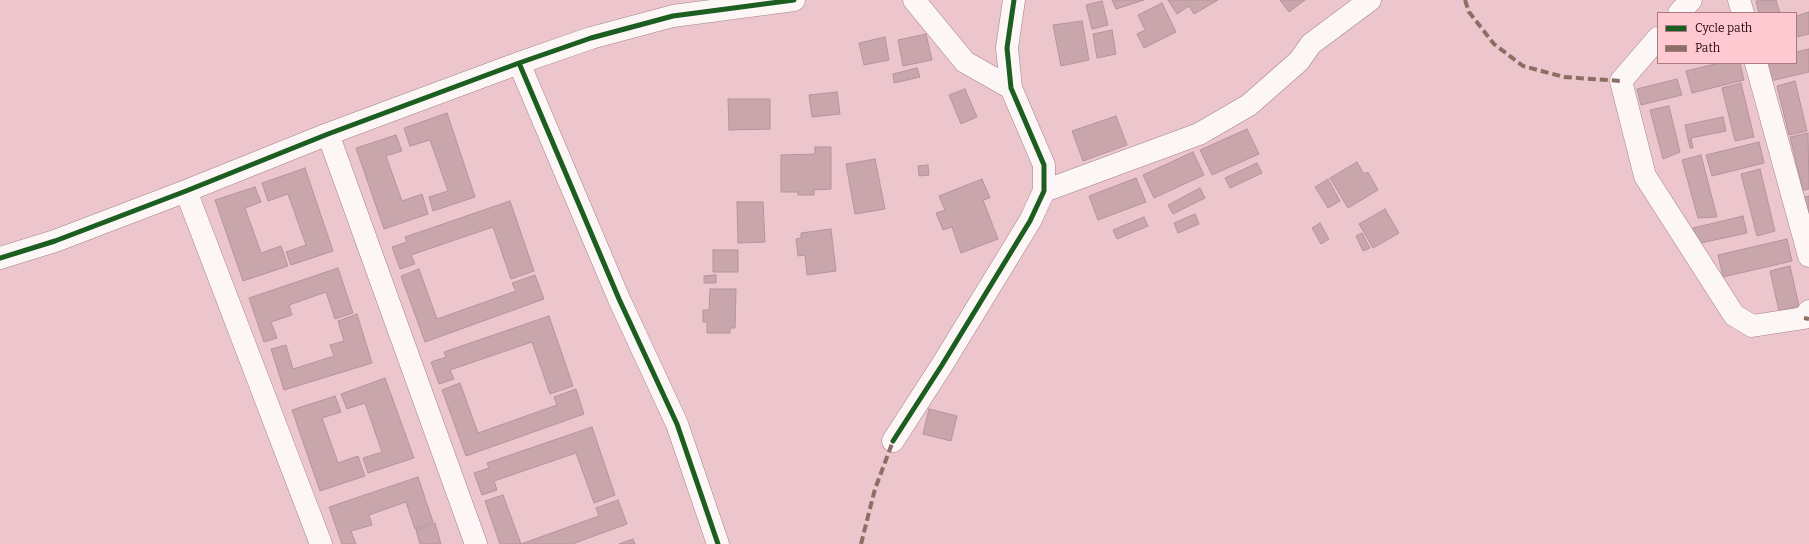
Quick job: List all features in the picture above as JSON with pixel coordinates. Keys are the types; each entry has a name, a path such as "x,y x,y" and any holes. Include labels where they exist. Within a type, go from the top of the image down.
{"street":[{"path":"0,258 55,241 186,191 328,134 518,63 591,38 673,16 794,0"},
{"path":"914,0 965,62 1011,88"},
{"path":"893,441 942,365 1030,222 1044,191 1044,165 1011,88 1007,48 1014,0"},
{"path":"1044,191 1199,134 1249,105 1299,61 1311,44 1370,0"},
{"path":"1680,12 1691,0"},
{"path":"1739,0 1743,12"},
{"path":"1657,39 1621,81 1645,176 1734,315 1752,326 1804,318 1809,311"},
{"path":"518,63 619,299 677,424 718,544"},
{"path":"1756,64 1809,256"},
{"path":"328,134 476,544"},
{"path":"186,191 321,544"}],"building":[{"path":"1112,0 1144,0 1116,9"},
{"path":"1168,0 1218,0 1194,14 1189,6 1177,14"},
{"path":"1280,0 1305,0 1289,12"},
{"path":"1776,0 1780,12 1759,12 1756,1"},
{"path":"1102,1 1108,25 1092,29 1086,5"},
{"path":"1162,3 1176,32 1144,48 1137,34 1145,30 1138,15"},
{"path":"1809,12 1809,34 1797,37 1797,16"},
{"path":"1082,21 1089,60 1061,66 1053,25"},
{"path":"1112,30 1116,54 1097,58 1093,34"},
{"path":"926,34 932,60 903,66 898,40"},
{"path":"885,37 889,60 864,65 859,43"},
{"path":"1809,49 1809,72 1770,81 1766,64 1797,64 1797,52"},
{"path":"1715,64 1740,64 1744,80 1692,93 1686,71"},
{"path":"917,68 920,77 894,83 893,74"},
{"path":"1677,79 1682,95 1641,105 1637,89"},
{"path":"1795,81 1807,131 1789,135 1777,86"},
{"path":"1741,83 1754,137 1735,141 1722,88"},
{"path":"965,89 977,117 961,124 949,95"},
{"path":"837,92 840,114 812,117 809,95"},
{"path":"728,99 770,99 770,129 729,130"},
{"path":"1669,106 1680,152 1663,159 1650,110"},
{"path":"447,113 475,197 433,211 429,197 448,191 430,140 410,146 404,128"},
{"path":"1116,116 1127,145 1083,161 1072,131"},
{"path":"1723,117 1726,131 1691,138 1693,148 1690,148 1685,125"},
{"path":"1247,129 1259,154 1212,175 1200,150"},
{"path":"1808,133 1809,189 1803,190 1790,137"},
{"path":"396,135 402,151 386,156 402,201 422,194 428,214 384,229 356,148"},
{"path":"1759,142 1764,163 1712,176 1706,155"},
{"path":"815,147 831,147 831,189 814,190 814,195 798,195 798,192 781,192 781,155 815,154"},
{"path":"1193,152 1204,175 1154,198 1143,175"},
{"path":"1701,155 1717,217 1698,218 1682,160"},
{"path":"875,159 885,209 855,214 846,164"},
{"path":"1357,162 1364,174 1368,172 1378,190 1348,208 1330,178"},
{"path":"1257,163 1262,173 1230,188 1225,178"},
{"path":"928,165 929,175 919,176 918,166"},
{"path":"305,168 333,251 291,265 286,252 306,245 288,194 268,201 262,183"},
{"path":"1760,169 1775,231 1757,236 1741,174"},
{"path":"1136,178 1146,202 1098,220 1089,196"},
{"path":"982,179 990,198 983,200 998,239 961,253 952,227 943,230 936,213 945,210 939,196"},
{"path":"1328,179 1340,201 1328,208 1315,187"},
{"path":"255,187 261,202 245,208 261,253 281,246 288,266 243,281 215,200"},
{"path":"1200,188 1205,198 1173,214 1168,205"},
{"path":"1809,196 1809,218 1800,198"},
{"path":"510,201 534,271 511,279 493,227 411,255 415,264 400,269 392,247 407,242 405,237"},
{"path":"737,202 763,202 765,242 738,243"},
{"path":"1385,209 1399,233 1373,248 1359,224"},
{"path":"1195,214 1199,224 1178,233 1174,223"},
{"path":"1743,216 1747,233 1696,244 1693,228"},
{"path":"1144,217 1148,226 1117,239 1113,230"},
{"path":"1320,223 1329,239 1321,244 1312,228"},
{"path":"831,229 836,271 807,275 805,255 798,256 796,239 801,238 801,233"},
{"path":"1362,233 1370,248 1363,251 1356,236"},
{"path":"1787,239 1792,261 1723,277 1718,255"},
{"path":"713,250 738,250 738,272 713,272"},
{"path":"1790,266 1799,306 1779,311 1770,271"},
{"path":"338,268 353,313 335,319 326,292 289,305 292,315 271,322 277,338 264,342 249,298"},
{"path":"419,269 437,319 516,291 512,283 535,275 544,299 425,342 401,276"},
{"path":"716,275 716,283 704,283 704,276"},
{"path":"710,289 736,289 735,328 730,328 730,333 707,333 707,322 703,322 703,310 709,310"},
{"path":"357,314 372,363 284,390 271,349 286,345 293,369 334,356 330,345 344,341 338,321"},
{"path":"549,316 573,386 550,394 532,342 450,370 454,379 439,384 431,362 446,357 444,352"},
{"path":"385,378 414,458 368,473 363,458 382,452 365,403 347,409 341,394"},
{"path":"460,383 478,433 557,405 554,397 576,389 584,414 466,456 442,390"},
{"path":"335,396 341,412 322,418 338,463 358,456 365,476 320,491 292,410"},
{"path":"929,409 957,416 951,441 923,434"},
{"path":"592,427 615,495 594,503 576,453 494,481 497,490 482,495 474,473 489,468 487,463"},
{"path":"418,477 433,522 415,529 406,502 369,515 372,525 351,531 356,544 342,544 329,507"},
{"path":"503,495 521,544 500,544 485,501"},
{"path":"618,500 627,524 572,544 521,544 599,516 596,508"},
{"path":"435,523 441,544 420,544 416,530"},
{"path":"633,539 635,544 619,544"}],"marked path":[{"path":"1465,0 1469,12 1494,44 1523,66 1564,77 1621,81"},
{"path":"1804,318 1809,319"},
{"path":"861,544 875,489 893,441"}],"cycle path":[{"path":"0,258 55,241 186,191 328,134 519,63 591,38 673,16 794,0"},
{"path":"893,441 942,365 1030,221 1044,191 1044,165 1011,88 1007,48 1014,0"},
{"path":"519,63 619,299 677,424 718,544"}]}
